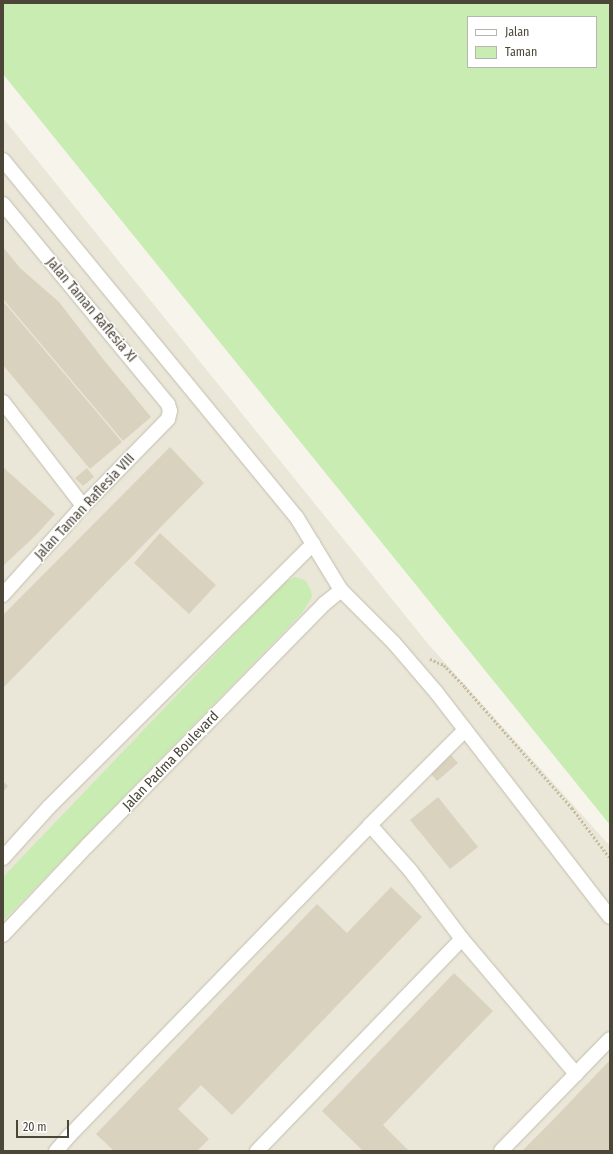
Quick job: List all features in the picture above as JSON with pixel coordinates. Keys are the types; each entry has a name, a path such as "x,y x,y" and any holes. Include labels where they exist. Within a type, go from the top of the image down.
{"street":[{"path":"3,160 298,518 341,590 394,642 465,730 610,917"},
{"name":"Jalan Taman Raflesia XI","path":"3,204 168,404 170,411 168,419"},
{"path":"3,403 83,506"},
{"name":"Jalan Taman Raflesia VIII","path":"3,595 83,506 168,419"},
{"path":"3,858 49,807 313,544"},
{"name":"Jalan Padma Boulevard","path":"3,934 103,829 324,604 341,590"},
{"path":"56,1151 70,1134 370,825 465,730"},
{"path":"370,825 410,870 462,939 576,1074"},
{"path":"257,1151 462,939"},
{"path":"501,1151 610,1039"}],"path":[{"path":"423,656 444,666 465,687 572,808 610,858"}],"shaded area":[{"path":"3,118 429,645 610,846 610,1151 3,1151"}],"green space":[{"path":"3,3 610,3 610,825 3,74"},
{"path":"295,577 305,580 311,590 312,597 302,613 3,921 3,877 285,582"}],"building":[{"path":"3,247 20,268 59,302 103,359 151,417 123,441 3,299"},
{"path":"3,301 122,442 90,469 3,365"},
{"path":"170,447 204,483 3,688 3,615"},
{"path":"3,467 55,514 36,535 3,566"},
{"path":"87,468 94,477 83,486 75,478"},
{"path":"160,533 216,585 189,614 134,563"},
{"path":"449,753 458,763 437,781 429,771"},
{"path":"3,781 8,786 3,792"},
{"path":"438,797 478,847 450,869 410,820"},
{"path":"391,887 422,917 232,1115 201,1085 178,1109 209,1139 197,1151 114,1151 96,1134 317,904 347,933"},
{"path":"454,973 493,1011 383,1125 409,1151 363,1151 322,1111"},
{"path":"610,1060 610,1151 522,1151 549,1124"}]}
